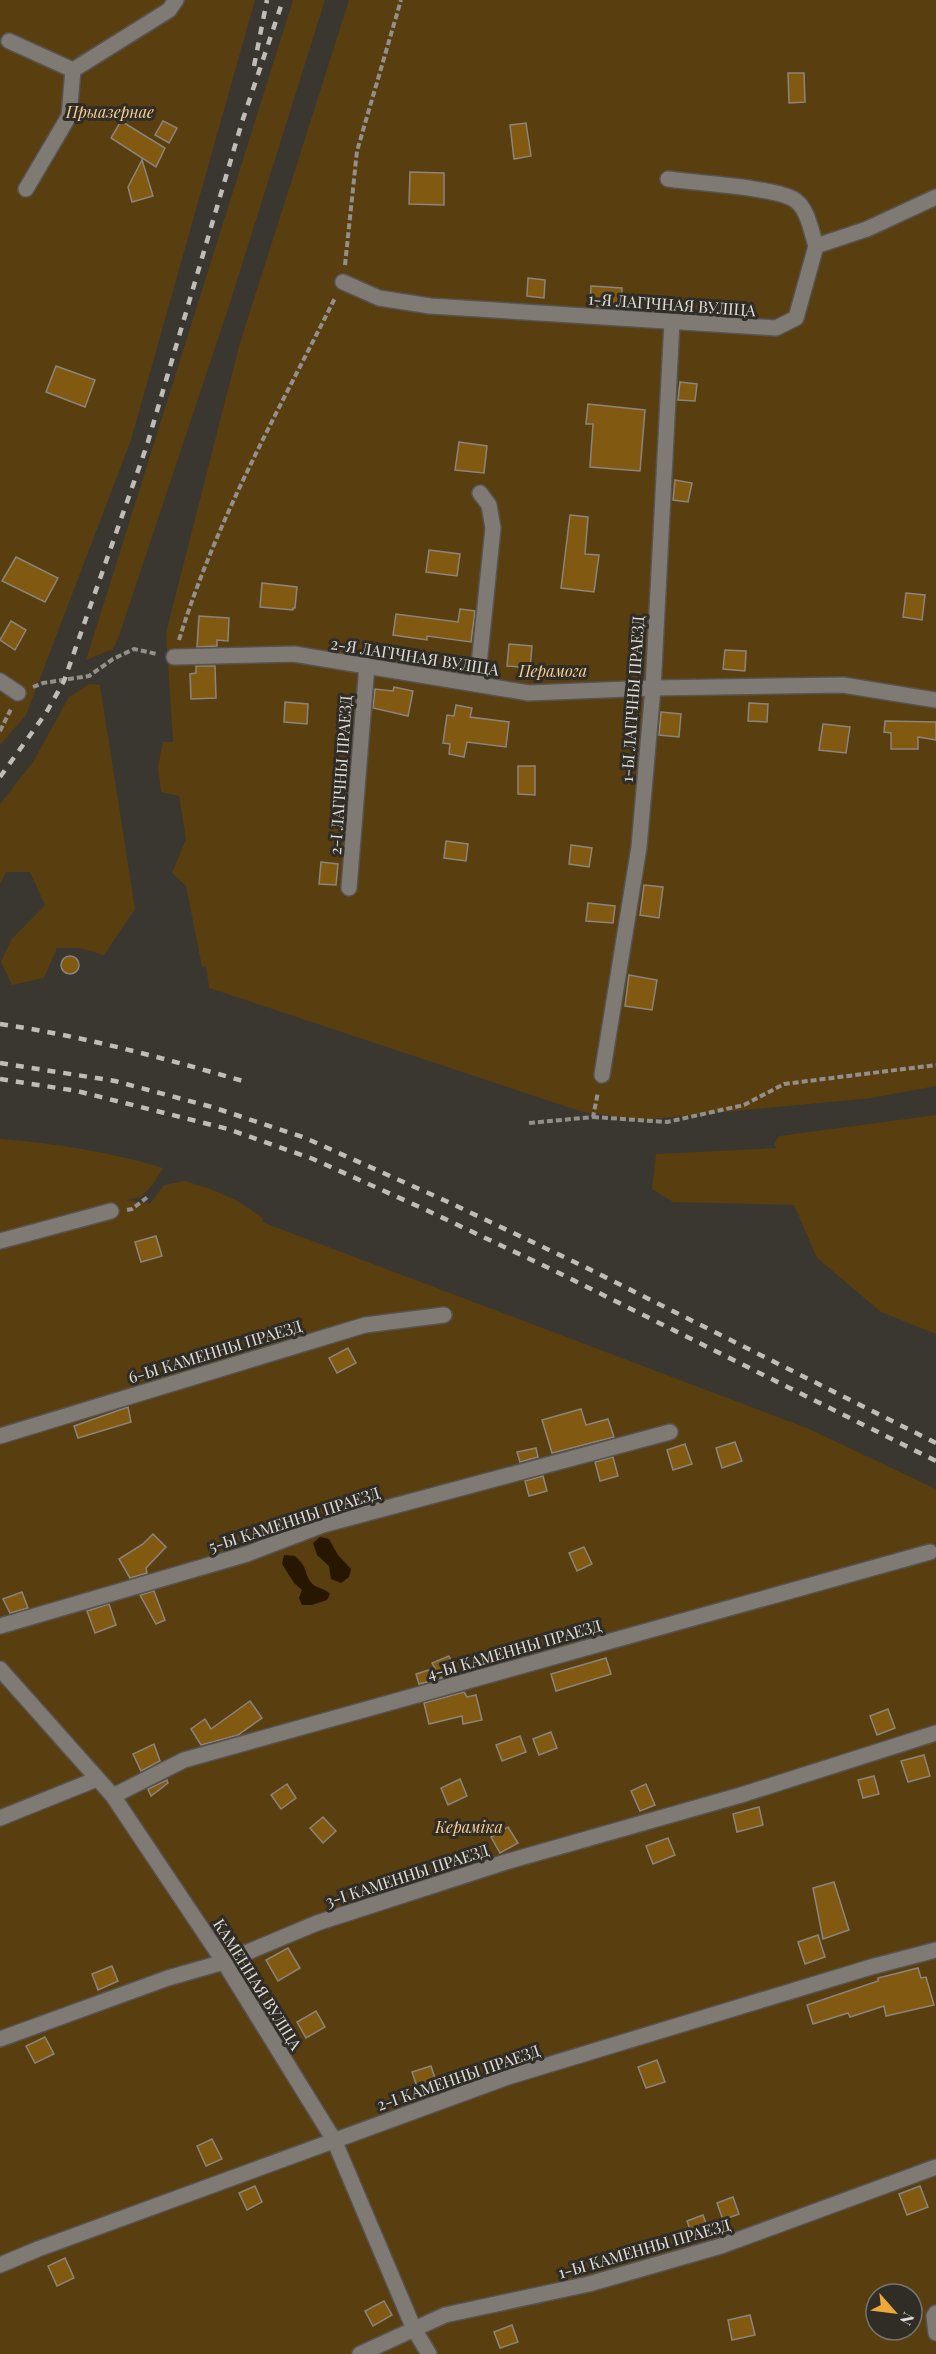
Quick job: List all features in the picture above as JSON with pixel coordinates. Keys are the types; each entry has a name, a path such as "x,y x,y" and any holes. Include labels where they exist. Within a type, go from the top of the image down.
{"lane":[{"path":"73,70 169,10 176,0"},
{"path":"9,41 73,70"},
{"path":"26,189 69,116 73,70"},
{"path":"668,179 775,192 796,201 805,213 816,246 867,229 936,197"},
{"name":"1-Я ЛАГІЧНАЯ ВУЛІЦА","path":"343,282 379,298 430,306 776,328 796,318 816,246"},
{"name":"1-Ы ЛАГІЧНЫ ПРАЕЗД","path":"602,1075 639,848 653,688 672,322"},
{"path":"477,684 493,528 489,505 480,493"},
{"name":"2-Я ЛАГІЧНАЯ ВУЛІЦА","path":"174,657 294,654 529,693 653,688 843,685 936,700"},
{"name":"2-І ЛАГІЧНЫ ПРАЕЗД","path":"349,888 367,665"},
{"path":"0,681 18,693"},
{"path":"0,1241 111,1211"},
{"name":"6-Ы КАМЕННЫ ПРАЕЗД","path":"0,1436 365,1325 444,1315"},
{"name":"5-Ы КАМЕННЫ ПРАЕЗД","path":"0,1626 247,1554 322,1525 670,1432"},
{"name":"4-Ы КАМЕННЫ ПРАЕЗД","path":"113,1796 184,1760 930,1552"},
{"name":"КАМЕННАЯ ВУЛІЦА","path":"0,1669 113,1796 224,1962 334,2140 414,2329 429,2354"},
{"name":"3-І КАМЕННЫ ПРАЕЗД","path":"0,2039 168,1978 224,1962 317,1923 509,1861 741,1795 936,1733"},
{"path":"0,1818 97,1779"},
{"name":"2-І КАМЕННЫ ПРАЕЗД","path":"0,2265 508,2077 871,1967 936,1950"},
{"name":"1-Ы КАМЕННЫ ПРАЕЗД","path":"360,2354 445,2315 589,2284 720,2246 936,2167"},
{"path":"936,2313 934,2316 936,2332"}],"path":[{"path":"0,730 18,693 43,683 88,676 113,659 134,649 174,657 192,597 237,492 343,282 357,151 401,0"},
{"path":"530,1124 592,1117 667,1122 744,1105 784,1083 936,1065"},
{"path":"592,1117 602,1075"},
{"path":"111,1211 132,1209 149,1196"}],"green space":[{"name":"Прыазернае","path":"0,0 255,0 131,440 26,715 0,745"},
{"path":"293,0 325,0 230,303 118,639 113,649 86,660"},
{"name":"Перамога","path":"349,0 936,0 936,1086 872,1098 641,1120 583,1112 209,988 206,966 202,967 186,886 172,873 186,839 179,796 161,792 158,766 163,742 173,742 166,633 239,346"},
{"path":"89,684 100,685 135,909 104,955 79,948 57,948 44,978 12,985 1,962 11,940 45,905 30,872 6,872 0,884 0,804 33,762 69,697"},
{"path":"936,1115 936,1334 881,1312 817,1258 794,1205 673,1202 652,1189 656,1154 777,1148 774,1144 779,1136"},
{"name":"Кераміка","path":"0,1139 82,1149 163,1168 154,1183 141,1197 126,1200 150,1204 164,1185 185,1181 208,1188 238,1201 263,1218 262,1222 807,1428 936,1489 936,2354 0,2354"}],"shaded area":[{"path":"320,1537 329,1539 338,1555 351,1569 349,1577 341,1583 331,1579 329,1566 317,1555 313,1543"},
{"path":"284,1555 295,1556 299,1560 312,1584 330,1594 327,1600 312,1605 302,1605 299,1598 302,1590 294,1583 282,1564"}],"building":[{"path":"788,73 804,73 805,102 789,103"},
{"path":"121,121 165,148 156,167 111,138"},
{"path":"163,121 177,128 169,143 155,135"},
{"path":"526,123 531,156 514,159 510,125"},
{"path":"142,160 153,196 132,202 128,187"},
{"path":"410,172 444,173 444,205 409,204"},
{"path":"528,278 545,280 544,298 527,296"},
{"path":"591,286 622,288 621,308 590,306"},
{"path":"56,366 95,380 85,407 46,392"},
{"path":"680,382 697,384 695,401 678,400"},
{"path":"588,404 645,410 640,471 590,467 593,424 586,424"},
{"path":"459,442 487,446 484,473 455,470"},
{"path":"675,480 692,483 688,502 673,500"},
{"path":"570,515 588,517 585,554 599,555 594,592 561,588"},
{"path":"429,550 460,554 457,576 426,572"},
{"path":"16,557 58,578 45,602 2,581"},
{"path":"262,583 297,587 295,608 293,610 260,607"},
{"path":"906,593 925,595 922,620 903,617"},
{"path":"460,609 475,611 471,642 427,636 427,640 393,635 396,614 458,622"},
{"path":"199,616 229,618 228,641 217,640 217,646 197,647"},
{"path":"11,621 26,630 15,650 0,640"},
{"path":"509,644 532,646 530,668 507,666"},
{"path":"725,650 746,651 745,671 723,669"},
{"path":"196,666 215,666 216,698 191,699 190,674 196,673"},
{"path":"394,687 413,691 408,716 373,708 375,689 393,691"},
{"path":"285,702 308,704 307,724 284,722"},
{"path":"749,703 768,704 767,722 748,721"},
{"path":"456,705 472,708 470,717 509,722 506,747 467,742 464,757 449,754 450,744 443,743 447,715 454,716"},
{"path":"661,712 681,714 679,737 659,735"},
{"path":"885,721 936,722 936,740 918,737 918,749 891,749 891,733 884,732"},
{"path":"823,724 850,727 846,753 819,750"},
{"path":"518,766 535,766 535,795 518,794"},
{"path":"446,841 468,844 466,861 444,858"},
{"path":"571,845 592,848 589,867 569,864"},
{"path":"321,862 338,864 336,885 319,884"},
{"path":"644,885 663,887 659,918 640,915"},
{"path":"588,903 615,906 613,923 586,921"},
{"path":"70,956 76,959 79,965 76,971 70,974 64,971 61,965 64,959"},
{"path":"629,975 657,980 652,1010 625,1006"},
{"path":"156,1236 162,1256 141,1262 135,1242"},
{"path":"348,1348 356,1363 337,1373 329,1358"},
{"path":"128,1407 131,1422 78,1438 74,1426"},
{"path":"581,1409 586,1425 608,1419 614,1437 552,1453 542,1420"},
{"path":"735,1442 742,1461 722,1468 716,1448"},
{"path":"685,1444 692,1464 673,1470 667,1450"},
{"path":"536,1448 538,1457 520,1462 517,1452"},
{"path":"613,1457 618,1476 600,1481 595,1462"},
{"path":"543,1476 547,1491 529,1496 525,1481"},
{"path":"153,1534 166,1547 146,1568 147,1573 130,1578 119,1559 143,1544"},
{"path":"584,1547 592,1564 577,1571 569,1553"},
{"path":"154,1591 165,1620 156,1624 140,1595"},
{"path":"22,1592 28,1608 10,1613 3,1599"},
{"path":"109,1604 116,1625 95,1633 87,1611"},
{"path":"449,1656 457,1674 419,1684 416,1674 435,1668 432,1663"},
{"path":"606,1658 611,1674 556,1691 551,1674"},
{"path":"464,1692 467,1697 476,1695 482,1720 463,1724 462,1716 429,1724 424,1703"},
{"path":"250,1701 262,1718 238,1735 201,1745 191,1729 205,1719 211,1729"},
{"path":"888,1709 895,1728 877,1735 870,1716"},
{"path":"551,1732 557,1748 539,1755 533,1739"},
{"path":"520,1736 526,1752 502,1761 496,1745"},
{"path":"154,1744 160,1761 141,1771 133,1754"},
{"path":"924,1755 930,1776 908,1782 901,1761"},
{"path":"874,1776 879,1794 863,1798 858,1780"},
{"path":"460,1779 467,1796 448,1805 441,1788"},
{"path":"167,1780 168,1783 151,1796 148,1789"},
{"path":"287,1784 296,1798 281,1809 271,1795"},
{"path":"646,1784 655,1805 640,1811 631,1791"},
{"path":"759,1807 763,1825 737,1832 733,1814"},
{"path":"323,1817 336,1831 323,1843 310,1828"},
{"path":"508,1827 518,1843 500,1853 491,1837"},
{"path":"668,1838 675,1855 653,1864 646,1846"},
{"path":"834,1882 849,1930 823,1939 813,1888"},
{"path":"818,1935 825,1957 805,1964 798,1942"},
{"path":"288,1948 300,1968 278,1981 266,1960"},
{"path":"112,1966 118,1981 98,1990 92,1974"},
{"path":"918,1968 921,1978 926,1977 934,2005 886,2016 884,2006 850,2017 848,2013 813,2024 807,2005 878,1981 878,1978"},
{"path":"316,2011 325,2027 306,2038 297,2022"},
{"path":"45,2037 54,2054 35,2063 26,2046"},
{"path":"657,2060 665,2082 646,2088 638,2067"},
{"path":"431,2066 437,2084 418,2090 412,2072"},
{"path":"212,2139 222,2159 206,2166 197,2146"},
{"path":"255,2186 262,2202 247,2210 239,2193"},
{"path":"920,2186 928,2207 907,2215 899,2194"},
{"path":"733,2197 739,2214 723,2220 717,2203"},
{"path":"703,2215 709,2231 693,2238 687,2221"},
{"path":"65,2258 74,2278 57,2286 48,2266"},
{"path":"384,2301 392,2315 373,2326 365,2311"},
{"path":"750,2315 755,2335 732,2340 728,2320"},
{"path":"512,2325 518,2342 500,2348 494,2332"}],"railway":[{"path":"254,66 267,0"},
{"path":"0,777 46,713 64,681 147,445 242,122 283,0"},
{"path":"0,1024 92,1041 243,1081"},
{"path":"0,1063 115,1081 212,1107 303,1137 585,1267 936,1443"},
{"path":"0,1079 77,1091 228,1129 313,1159 553,1270 936,1461"}]}
